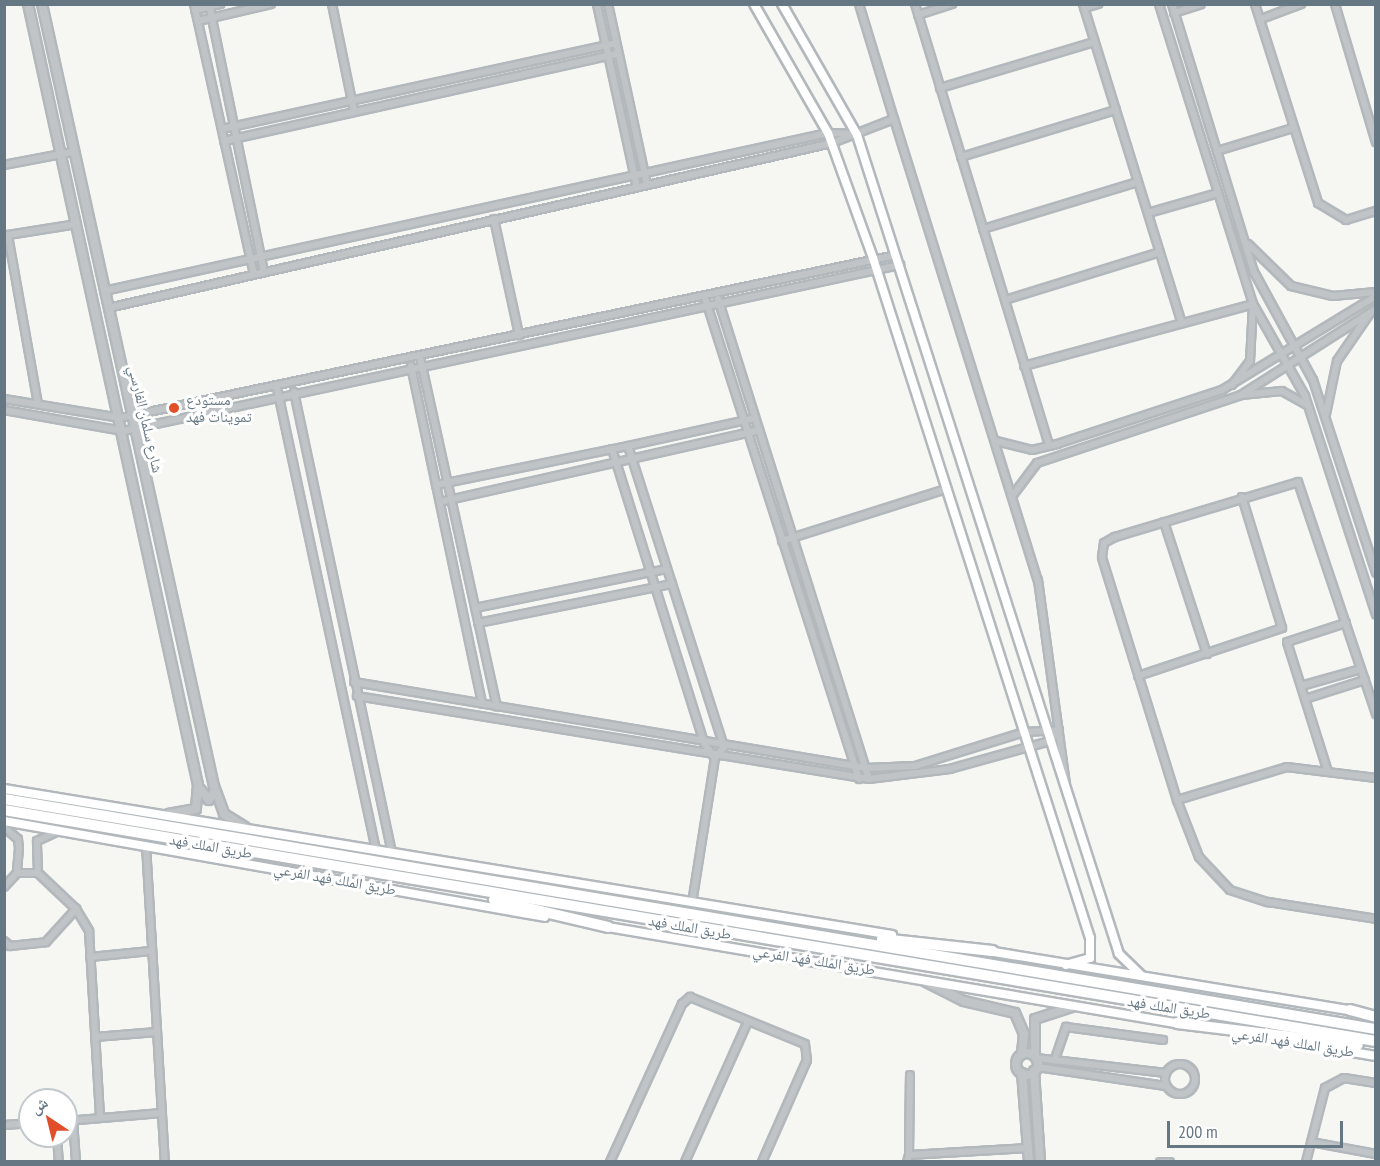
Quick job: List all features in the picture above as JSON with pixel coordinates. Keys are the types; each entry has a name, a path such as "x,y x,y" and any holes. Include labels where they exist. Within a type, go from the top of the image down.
{"highway":[{"name":"طريق الملك فهد","path":"4,799 1376,1029"},
{"name":"طريق الملك فهد","path":"4,810 391,877 1376,1041"},
{"path":"391,877 608,927"},
{"path":"737,922 992,951"},
{"path":"1350,1010 1376,1015"},
{"path":"1177,1023 1376,1047"}],"main road":[{"path":"754,4 828,133 877,269 1093,951 1090,958 1064,965"},
{"path":"782,4 857,135 1119,954 1128,968 1146,978"},
{"path":"4,789 169,814 692,903 992,951 1064,965 1350,1010"},
{"name":"طريق الملك فهد الفرعي","path":"4,821 608,927 917,977 1376,1056"}],"street":[{"name":"شارع سلمان الفارسي","path":"28,4 123,431 198,785 196,809 169,814"},
{"name":"شارع سلمان الفارسي","path":"42,4 72,152 214,786 224,814 245,827"},
{"path":"220,4 195,7 254,274"},
{"path":"198,21 271,4"},
{"path":"332,4 354,111"},
{"path":"597,4 637,187"},
{"path":"608,4 647,185"},
{"path":"859,4 1038,580 1066,788"},
{"path":"915,4 1049,446"},
{"path":"918,15 952,4"},
{"path":"1098,4 1083,6 1182,323"},
{"path":"1159,4 1253,304 1288,363 1309,407 1376,615"},
{"path":"1172,4 1262,292 1299,355 1325,417 1376,573"},
{"path":"1174,13 1201,4"},
{"path":"1255,4 1312,190 1328,213 1346,220 1376,211"},
{"path":"1261,19 1301,4"},
{"path":"1335,4 1376,142"},
{"path":"210,6 264,272"},
{"path":"940,88 1094,42"},
{"path":"222,129 616,43"},
{"path":"224,141 618,54"},
{"path":"962,158 1116,111"},
{"path":"108,308 832,143 894,119"},
{"path":"1217,151 1293,128"},
{"path":"104,291 828,133 857,135"},
{"path":"4,165 72,152"},
{"path":"983,229 1138,182"},
{"path":"1148,213 1218,193"},
{"path":"494,219 519,335"},
{"path":"38,404 8,235 76,224"},
{"path":"1245,242 1291,286 1333,296 1376,294"},
{"path":"1005,300 1160,252"},
{"path":"4,399 120,418 292,385 873,258 896,255"},
{"path":"4,410 123,431 279,399 718,301 900,265"},
{"path":"716,292 868,779"},
{"path":"996,441 1032,450 1232,386 1376,294"},
{"path":"704,295 859,779"},
{"path":"1024,366 1253,304"},
{"path":"1232,386 1250,361 1253,304"},
{"path":"1241,395 1299,355 1373,310"},
{"path":"1325,417 1337,361 1373,310"},
{"path":"420,357 497,707"},
{"path":"410,359 482,704"},
{"path":"292,385 392,852"},
{"path":"277,388 376,849"},
{"path":"1012,495 1025,474 1049,456 1241,395 1282,391 1309,407"},
{"path":"436,484 755,418"},
{"path":"440,502 759,430"},
{"path":"628,446 724,747"},
{"path":"612,449 705,743 715,758"},
{"path":"1376,714 1303,486 1291,482 1242,497 1115,537 1101,548 1177,800 1199,857 1230,890 1268,902 1376,919"},
{"path":"782,540 946,489"},
{"path":"1138,676 1282,628 1242,497"},
{"path":"1164,522 1207,654"},
{"path":"475,608 667,569"},
{"path":"478,623 672,584"},
{"path":"1328,772 1287,642 1346,623"},
{"path":"1301,686 1361,669"},
{"path":"1305,699 1365,680"},
{"path":"354,682 724,747 866,768 915,766 1024,732 1045,727 1059,730"},
{"path":"357,696 715,758 859,779 950,769 1050,741 1059,730"},
{"path":"692,903 715,758 724,747"},
{"path":"1177,800 1287,767 1376,778"},
{"path":"198,785 208,800 215,798 214,786"},
{"path":"4,827 18,839 17,873 4,887"},
{"path":"38,873 37,841 58,831"},
{"path":"146,845 165,1161"},
{"path":"17,873 38,873 87,920 100,1118"},
{"path":"4,941 10,946 46,942 76,909"},
{"path":"90,957 151,951"},
{"path":"917,977 964,1001 1015,1013 1024,1034 1022,1054 1016,1063 1022,1073 1029,1161"},
{"path":"610,1161 684,1001 698,998 805,1044 808,1052 762,1161"},
{"path":"1040,1161 1035,1019 1047,1010 1082,1005"},
{"path":"685,1161 748,1021"},
{"path":"1058,1057 1061,1036 1066,1027 1078,1026 1162,1040"},
{"path":"95,1036 157,1032"},
{"path":"1022,1054 1166,1073 1180,1064 1195,1078 1183,1094 1166,1086 1123,1076 1079,1070 1036,1069 1022,1073"},
{"path":"1079,1070 1080,1060"},
{"path":"1123,1076 1125,1068"},
{"path":"1166,1073 1166,1086"},
{"path":"910,1075 908,1158 1029,1148"},
{"path":"1306,1161 1318,1103 1333,1081 1376,1083"},
{"path":"78,1119 162,1113"},
{"path":"1311,1142 1376,1154"},
{"path":"1160,1161 1170,1161"}],"place":[{"name":"مستودع تموينات فهد","path":"174,408"}]}
